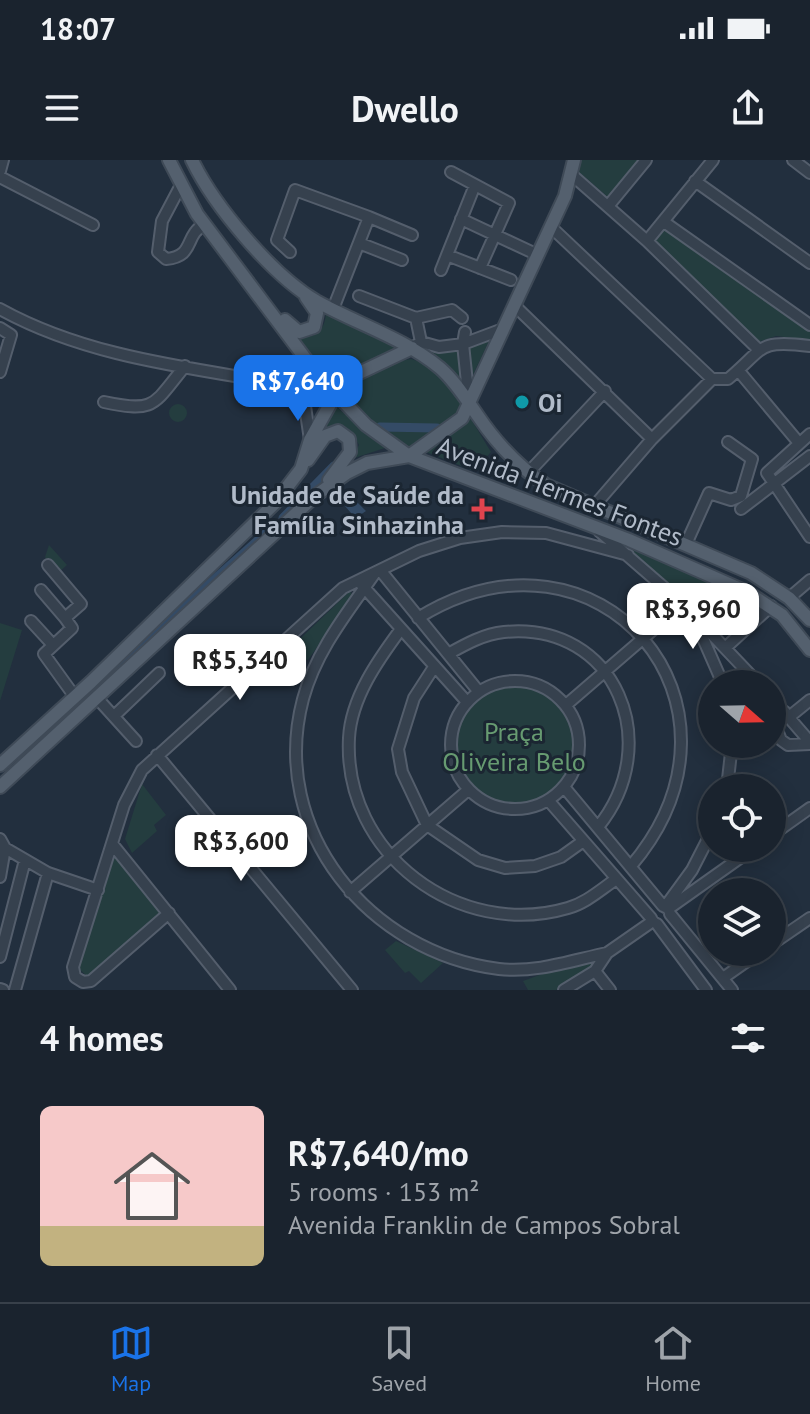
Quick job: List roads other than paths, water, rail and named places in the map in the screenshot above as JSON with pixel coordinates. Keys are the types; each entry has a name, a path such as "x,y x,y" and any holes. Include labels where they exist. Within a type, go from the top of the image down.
{"main road":[{"path":"169,160 205,224 255,289 294,329 305,333 314,327 317,313 297,286 223,213 192,160"},
{"path":"0,787 315,496 367,463 409,456 462,418 551,227 572,175 574,160"},
{"name":"Avenida Hermes Fontes","path":"297,286 333,309 417,345 457,386 509,456 546,485 751,573 789,598 810,620"},
{"name":"Avenida Hermes Fontes","path":"255,289 335,394 366,425 409,456 721,579 771,606 810,650"},
{"path":"301,469 310,440 335,394 355,375 417,345"},
{"path":"0,765 238,542 325,436 338,431 349,439 351,446 346,459 315,496"}],"street":[{"path":"0,171 3,160"},
{"path":"609,205 646,160"},
{"path":"647,241 713,160"},
{"path":"793,160 810,173"},
{"path":"451,172 509,203 480,268"},
{"path":"572,175 609,205 758,349"},
{"path":"0,177 93,225"},
{"path":"695,181 810,263"},
{"path":"181,185 162,221 158,252 166,259 185,253 192,234 205,224"},
{"path":"441,270 475,185"},
{"path":"290,252 277,240 295,190 412,235"},
{"path":"333,309 369,217"},
{"path":"461,219 538,255"},
{"path":"664,222 810,325"},
{"path":"551,227 712,379 728,379 758,349 778,342 810,346"},
{"path":"359,243 402,260"},
{"path":"447,255 511,280"},
{"path":"359,296 416,318 452,310 462,318"},
{"path":"515,306 652,439"},
{"path":"0,309 61,339 247,380 335,394"},
{"path":"416,318 417,345 439,347 463,344 503,329"},
{"path":"0,328 11,335 0,372"},
{"path":"465,332 463,344 470,404"},
{"path":"291,386 305,358"},
{"path":"104,402 137,409 149,405 185,366"},
{"path":"738,370 799,443"},
{"path":"595,505 652,439 712,379"},
{"path":"247,380 300,400 308,412 310,440"},
{"path":"528,473 605,391"},
{"path":"810,434 767,470 772,486 810,537"},
{"path":"686,544 709,493 731,500 741,496 752,459 728,442"},
{"path":"741,509 810,456"},
{"path":"595,527 685,606 746,670"},
{"path":"169,913 91,981 80,985 73,967 131,787 157,755 329,599 419,551 460,538 502,532 546,533 628,555"},
{"path":"48,565 81,604 65,618"},
{"path":"378,571 479,692"},
{"path":"789,598 810,580"},
{"path":"361,584 467,702"},
{"path":"361,584 325,646 303,699 298,729 298,764 311,821 333,872 392,931 422,948 458,962 535,970 607,953 654,921 665,923 667,909 698,858"},
{"path":"418,618 444,602 474,590 535,584 566,590 595,601 621,617 645,638 671,686 681,741 679,768 668,808 649,845 631,866"},
{"path":"41,590 72,628 44,654 75,697"},
{"path":"566,705 685,606"},
{"path":"685,606 708,643 718,670"},
{"path":"725,648 771,606"},
{"path":"31,621 53,645"},
{"path":"401,629 368,680 349,737 352,771 361,808 374,836 391,856 422,886 449,901 483,912 513,915 567,908 583,903 615,880"},
{"path":"448,654 476,639 503,632 532,632 573,646 604,672 625,709 631,751 621,792 598,827"},
{"path":"434,667 414,698 404,721 398,749 402,772 427,825 478,860 505,868 535,866 561,857 582,842"},
{"path":"114,716 159,673"},
{"path":"525,681 540,685 566,705 579,737 574,772 564,787 548,800 535,807 507,809 480,800 459,777 450,746 452,730 467,702 479,692 493,684 525,681"},
{"path":"97,698 136,741"},
{"path":"810,700 775,725 781,740 788,745 810,743"},
{"path":"787,714 810,743"},
{"path":"157,755 352,990"},
{"path":"564,787 732,990"},
{"path":"350,892 468,790"},
{"path":"548,800 654,921 706,990"},
{"path":"786,825 810,808"},
{"path":"3,844 48,873 98,890"},
{"path":"0,877 3,844"},
{"path":"113,845 225,988"},
{"path":"0,957 25,860"},
{"path":"654,921 655,907 667,909 734,862"},
{"path":"15,990 48,873"},
{"path":"786,934 810,918"},
{"path":"564,990 595,971 607,953"},
{"path":"723,978 740,966"},
{"path":"595,971 610,990"}],"water":[{"path":"353,498 366,511 351,521 351,513 344,505"}],"waterway":[{"path":"380,427 437,428"},
{"path":"283,518 334,466"},
{"path":"77,702 266,533"}],"place":[{"name":"Oi","path":"522,402"},
{"name":"Unidade de Saúde da Família Sinhazinha","path":"482,509"}],"park label":[{"name":"Praça Oliveira Belo","path":"514,746"}]}
